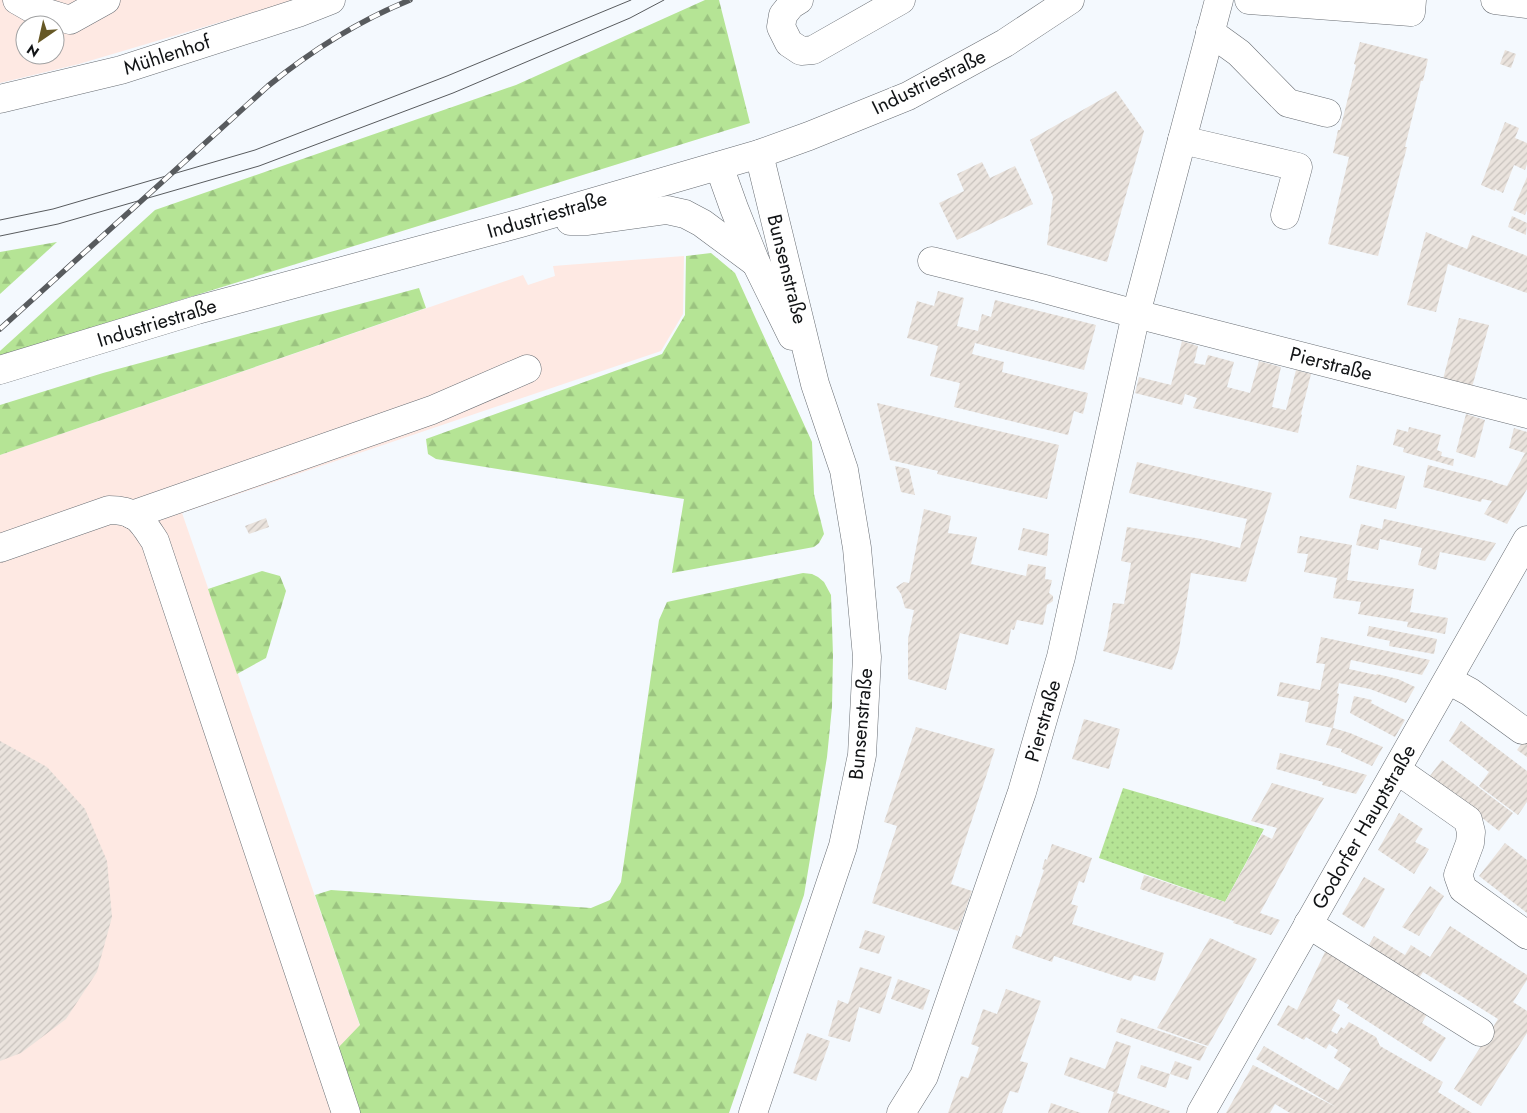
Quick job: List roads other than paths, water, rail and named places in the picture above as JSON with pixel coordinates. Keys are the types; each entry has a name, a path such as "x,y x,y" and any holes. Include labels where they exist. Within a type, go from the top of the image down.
{"main road":[{"path":"17,0 30,8 70,20 106,0"},
{"name":"Mühlenhof","path":"0,99 121,70 298,13 331,0"},
{"path":"799,0 791,5 783,15 781,27 790,43 801,51 813,50 901,0"},
{"name":"Industriestraße","path":"0,370 197,310 521,223 759,154 908,96 1005,43 1070,0"},
{"name":"Pierstraße","path":"901,1113 924,1076 1022,792 1061,657 1136,314 1219,0"},
{"path":"1249,0 1411,12 1412,0"},
{"path":"1495,0 1527,4"},
{"path":"1210,32 1239,52 1288,103 1327,113"},
{"path":"1182,140 1298,168 1285,215"},
{"name":"Bunsenstraße","path":"754,1112 843,846 862,755 867,657 857,548 844,470 815,384 759,154"},
{"name":"Bunsenstraße","path":"719,166 756,263 815,384"},
{"name":"Bunsenstraße","path":"521,223 588,220 667,210 685,214 702,223 756,263"},
{"name":"Pierstraße","path":"932,261 1527,414"},
{"path":"132,515 432,410 527,369"},
{"path":"0,548 109,510 124,510 142,521 155,542 346,1113"},
{"name":"Godorfer Hauptstraße","path":"1201,1113 1527,540"},
{"path":"1448,680 1470,692 1522,730"},
{"path":"1397,770 1468,820 1471,832 1470,843 1458,875 1463,888 1527,935"},
{"path":"1308,924 1480,1032"}],"tram line":[{"path":"0,220 53,209 255,150 447,76 631,0"},
{"path":"0,236 58,224 259,166 453,93 630,18 664,0"}],"railway":[{"path":"0,329 268,86 301,61 354,27 410,0"}]}
